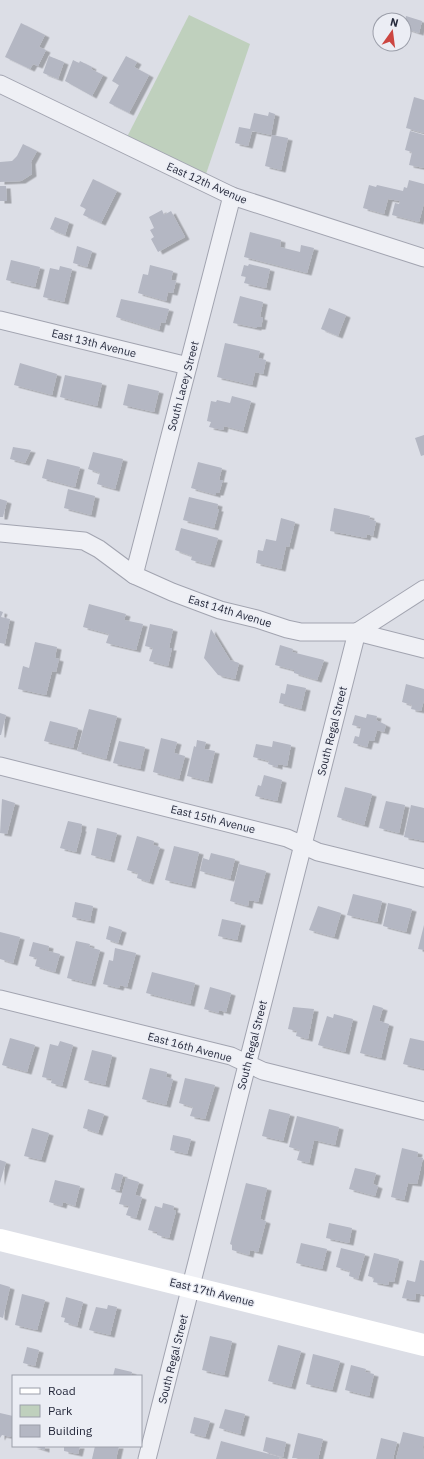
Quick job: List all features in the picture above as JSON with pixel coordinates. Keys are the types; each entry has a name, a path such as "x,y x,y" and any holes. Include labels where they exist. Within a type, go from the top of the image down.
{"street":[{"name":"East 12th Avenue","path":"0,84 232,196 424,258"},
{"name":"South Lacey Street","path":"134,575 232,196"},
{"name":"East 13th Avenue","path":"0,320 188,366"},
{"name":"East 14th Avenue","path":"0,533 84,541 99,549 134,575 172,592 220,610 257,619 287,629 300,632 357,632 424,649"},
{"path":"357,632 424,589"},
{"name":"South Regal Street","path":"147,1459 357,632"},
{"name":"East 15th Avenue","path":"0,766 287,838 318,852 424,878"},
{"name":"East 16th Avenue","path":"0,999 231,1056 263,1071 424,1111"},
{"name":"East 17th Avenue","path":"0,1240 424,1345"}],"green space":[{"path":"189,15 250,44 206,174 127,137"}],"building":[{"path":"412,18 422,21 419,33 412,31"},
{"path":"21,23 45,35 39,47 46,50 38,66 33,64 30,69 5,57"},
{"path":"49,56 64,62 58,79 43,73"},
{"path":"126,56 137,62 134,67 149,75 129,113 109,103 119,85 112,81"},
{"path":"73,60 79,63 80,61 92,67 91,69 103,75 92,96 65,81"},
{"path":"414,97 424,100 424,133 406,128"},
{"path":"269,112 275,114 271,135 252,131 248,146 235,143 239,127 250,129 254,113 268,116"},
{"path":"410,131 424,135 424,168 409,165 412,152 405,150"},
{"path":"272,135 288,138 281,170 265,166"},
{"path":"23,144 37,151 31,162 32,174 21,181 0,182 0,162 12,161 17,156"},
{"path":"93,179 117,191 101,223 83,215 86,209 80,206"},
{"path":"409,180 424,184 424,203 419,222 392,215 395,203 399,204 400,201 388,199 384,214 363,208 369,185 376,187 377,185 403,191 404,187 407,188"},
{"path":"0,186 6,186 7,201 0,201"},
{"path":"162,210 164,215 171,211 185,237 158,252 151,239 154,237 150,230 154,228 149,217"},
{"path":"55,217 69,222 65,235 50,229"},
{"path":"250,232 281,240 280,247 300,252 301,245 314,248 307,273 244,257"},
{"path":"77,246 92,251 87,267 73,263"},
{"path":"11,260 40,267 35,287 6,280"},
{"path":"249,264 270,269 266,288 244,283 246,277 241,276 244,265 248,266"},
{"path":"150,265 173,271 171,280 176,281 173,293 168,292 166,301 138,293 143,274 148,275"},
{"path":"60,266 72,269 64,302 43,297 50,268 59,270"},
{"path":"240,296 263,302 260,317 263,318 261,327 257,328 233,323"},
{"path":"121,299 169,309 165,323 161,322 159,330 116,317"},
{"path":"329,308 346,315 338,336 321,329"},
{"path":"225,343 260,351 258,358 266,360 263,374 255,372 252,385 217,377"},
{"path":"20,363 57,374 52,395 14,385"},
{"path":"65,375 102,383 97,406 60,397"},
{"path":"128,384 159,391 154,412 123,405"},
{"path":"232,396 251,401 243,431 224,426 223,430 209,427 211,422 207,421 211,401 216,402 217,400 230,403"},
{"path":"424,435 424,455 421,456 415,438"},
{"path":"13,447 31,450 25,463 10,459"},
{"path":"93,452 123,459 115,489 97,484 100,473 88,469"},
{"path":"47,459 80,467 75,487 42,478"},
{"path":"198,462 222,468 219,480 223,480 219,493 216,493 216,495 191,488"},
{"path":"68,489 95,496 91,515 64,508"},
{"path":"189,497 218,504 217,509 219,509 214,528 183,520"},
{"path":"0,499 7,501 3,517 0,517"},
{"path":"334,508 370,516 369,519 376,521 373,536 367,534 366,538 330,531"},
{"path":"281,518 295,522 289,547 286,546 281,569 256,563 258,550 263,551 266,539 276,541"},
{"path":"181,528 218,538 210,565 191,560 192,556 175,550"},
{"path":"89,604 126,614 124,620 143,624 136,650 106,643 109,634 83,627"},
{"path":"0,611 3,612 1,617 10,619 5,644 0,643"},
{"path":"150,624 173,629 169,648 172,648 168,666 149,661 153,648 145,646"},
{"path":"211,629 230,660 239,663 235,679 218,675 204,658"},
{"path":"35,642 57,647 55,658 59,659 56,672 52,671 46,695 18,689 23,666 29,668"},
{"path":"280,645 293,649 292,652 324,660 317,680 294,673 294,670 275,665"},
{"path":"287,684 306,688 301,709 279,703 281,693 285,694"},
{"path":"406,684 424,689 424,700 421,711 411,709 412,705 402,702"},
{"path":"89,709 117,716 106,759 77,751"},
{"path":"0,713 6,715 1,735 0,735"},
{"path":"367,714 377,716 376,720 386,725 384,732 377,730 374,741 369,740 367,747 353,743 355,736 359,737 361,727 352,725 355,715 366,718"},
{"path":"50,721 78,728 73,748 44,741"},
{"path":"161,738 177,742 174,753 185,756 179,779 153,772"},
{"path":"197,740 206,742 204,749 215,751 208,781 187,776 194,746 196,747"},
{"path":"119,741 145,747 140,769 113,763"},
{"path":"273,741 291,745 287,766 278,764 278,767 268,764 269,761 253,757 256,744 272,747"},
{"path":"264,775 282,780 277,801 255,796 258,785 261,786"},
{"path":"345,787 372,794 364,825 337,817"},
{"path":"2,799 15,803 7,834 0,833"},
{"path":"386,801 405,805 399,833 379,828"},
{"path":"411,805 424,808 424,841 404,837"},
{"path":"68,821 82,824 76,852 60,848"},
{"path":"97,828 117,833 110,860 91,855"},
{"path":"137,836 154,841 153,845 160,847 149,882 137,878 138,873 127,870"},
{"path":"174,846 199,852 191,886 165,880"},
{"path":"211,853 235,859 230,879 200,871 203,858 209,860"},
{"path":"239,864 266,871 258,902 249,900 248,906 230,901"},
{"path":"353,894 382,901 377,922 347,915"},
{"path":"75,902 93,906 90,921 72,917"},
{"path":"388,903 412,909 406,932 383,926"},
{"path":"318,906 341,913 334,937 309,930"},
{"path":"222,919 241,923 237,940 218,936"},
{"path":"424,925 424,950 418,949"},
{"path":"109,926 122,930 118,943 106,939"},
{"path":"0,932 20,937 13,963 0,959"},
{"path":"76,941 90,944 89,947 100,950 91,984 67,978"},
{"path":"33,942 49,946 48,951 60,954 55,972 35,966 37,958 29,956"},
{"path":"115,948 136,953 127,987 120,985 119,988 103,984 109,960 113,961"},
{"path":"152,972 195,983 190,1004 146,993"},
{"path":"210,987 231,993 226,1012 219,1010 219,1013 204,1009"},
{"path":"373,1005 383,1008 379,1021 389,1024 381,1058 360,1053"},
{"path":"293,1007 314,1009 308,1039 296,1036 297,1031 288,1029"},
{"path":"334,1014 353,1019 345,1052 318,1045 327,1016 333,1018"},
{"path":"10,1038 35,1045 27,1072 2,1065"},
{"path":"410,1038 424,1041 424,1069 403,1064"},
{"path":"60,1041 73,1045 62,1086 51,1083 52,1079 42,1077 50,1044 58,1046"},
{"path":"92,1050 112,1055 105,1085 84,1080"},
{"path":"150,1068 167,1072 166,1077 173,1079 166,1105 142,1099"},
{"path":"185,1078 215,1085 205,1119 190,1116 193,1107 179,1103"},
{"path":"88,1109 104,1114 98,1133 83,1128"},
{"path":"269,1109 290,1114 283,1141 262,1136"},
{"path":"297,1116 339,1127 335,1145 314,1140 309,1163 297,1160 300,1150 289,1147"},
{"path":"32,1128 49,1133 41,1160 24,1156"},
{"path":"173,1135 191,1139 187,1154 170,1150"},
{"path":"402,1148 418,1152 417,1157 423,1158 417,1184 408,1183 404,1200 391,1197"},
{"path":"0,1160 6,1162 0,1183"},
{"path":"355,1168 376,1173 373,1184 378,1186 375,1196 349,1189"},
{"path":"115,1173 123,1175 119,1191 111,1189"},
{"path":"126,1178 139,1182 135,1195 142,1197 136,1218 126,1215 129,1206 119,1204"},
{"path":"55,1180 80,1186 75,1206 63,1202 62,1206 49,1202"},
{"path":"246,1183 267,1188 260,1219 266,1221 258,1252 250,1250 249,1255 232,1250 232,1245 230,1244"},
{"path":"163,1203 174,1206 173,1210 176,1211 169,1238 157,1235 157,1232 148,1230 155,1206 162,1208"},
{"path":"329,1223 352,1228 349,1243 326,1238"},
{"path":"301,1243 327,1249 322,1269 296,1263"},
{"path":"341,1248 365,1254 358,1279 349,1276 350,1271 336,1267"},
{"path":"374,1253 399,1259 394,1282 389,1281 388,1285 373,1282 374,1278 368,1276"},
{"path":"420,1260 424,1261 424,1295 416,1293 415,1300 402,1298 407,1280 415,1282"},
{"path":"0,1284 10,1287 3,1318 0,1317"},
{"path":"22,1294 45,1300 37,1330 15,1325"},
{"path":"66,1297 83,1302 77,1326 64,1322 65,1318 61,1317"},
{"path":"108,1305 117,1307 110,1335 89,1330 96,1307 107,1309"},
{"path":"210,1336 232,1341 224,1375 202,1370"},
{"path":"278,1345 301,1351 291,1387 268,1381"},
{"path":"27,1347 39,1350 35,1366 23,1363"},
{"path":"313,1354 340,1361 332,1390 306,1384"},
{"path":"351,1365 366,1369 365,1372 374,1374 369,1396 345,1390"},
{"path":"115,1368 132,1372 131,1375 113,1375"},
{"path":"225,1409 245,1414 240,1434 219,1428"},
{"path":"0,1413 12,1416 11,1437 2,1435 0,1438"},
{"path":"194,1417 210,1421 205,1437 190,1433"},
{"path":"403,1432 424,1437 424,1459 396,1459"},
{"path":"298,1433 323,1439 318,1459 292,1458"},
{"path":"266,1437 286,1442 283,1457 263,1451"},
{"path":"381,1438 397,1442 393,1459 376,1459"},
{"path":"221,1441 280,1457 279,1459 216,1459"},
{"path":"36,1447 45,1447 45,1450"},
{"path":"64,1447 80,1447 78,1454 64,1451"},
{"path":"95,1447 119,1447 116,1459 92,1459"}]}
